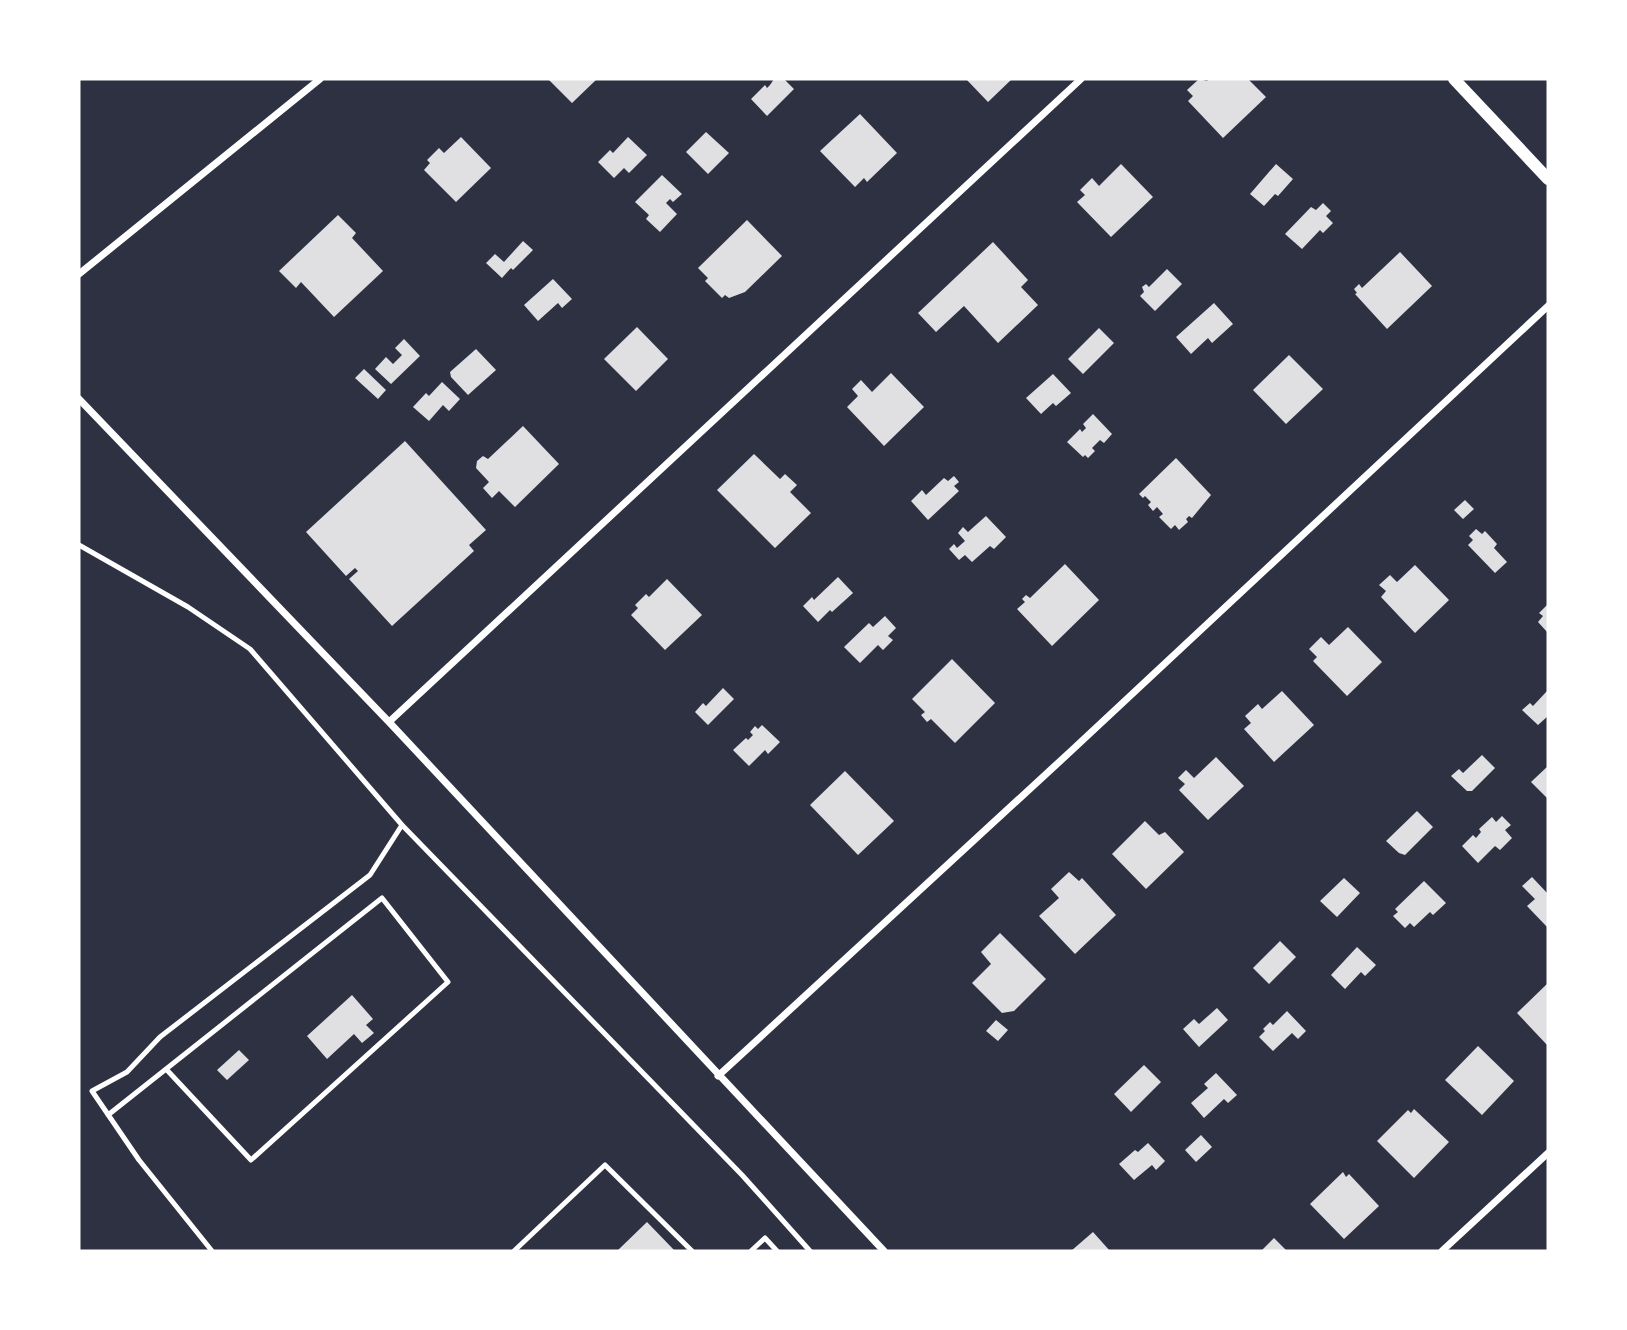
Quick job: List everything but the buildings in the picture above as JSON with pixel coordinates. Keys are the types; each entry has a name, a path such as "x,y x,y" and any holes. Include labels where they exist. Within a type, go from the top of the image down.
{"street":[{"path":"79,274 320,79"},
{"path":"390,722 1081,79"},
{"path":"1454,79 1548,179"},
{"path":"718,1076 1548,306"},
{"path":"79,399 390,722 884,1251"},
{"path":"1442,1251 1548,1153"}],"lane":[{"path":"79,544 188,607 250,649 402,825 742,1175 810,1251"},
{"path":"212,1251 139,1160 92,1091 127,1072 160,1037 370,875 402,825"},
{"path":"108,1115 166,1069 382,898 448,982 251,1160 166,1069"},
{"path":"514,1251 605,1165 692,1251"},
{"path":"751,1251 765,1238 777,1251"}]}
